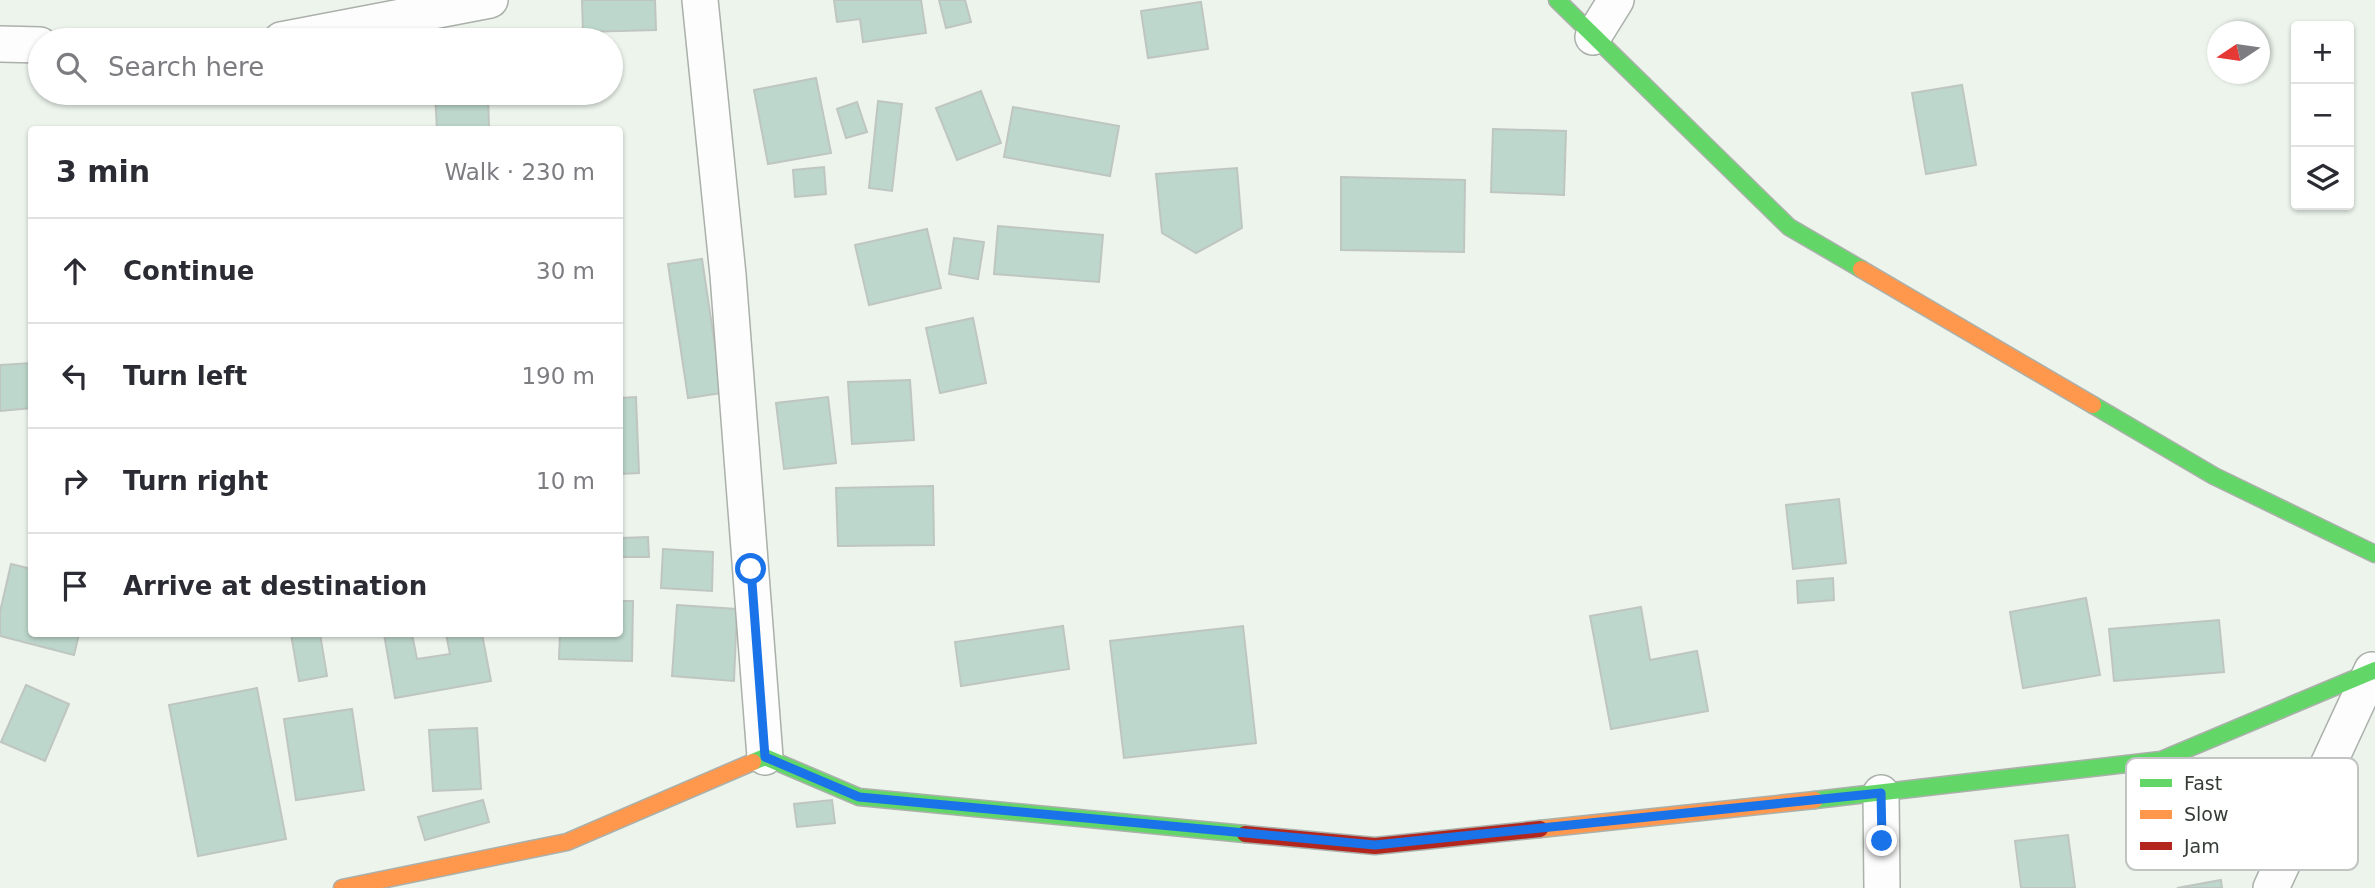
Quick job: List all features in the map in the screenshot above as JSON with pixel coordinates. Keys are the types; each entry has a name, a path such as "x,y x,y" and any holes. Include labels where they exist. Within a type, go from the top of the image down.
{"street":[{"path":"344,28 490,0"},
{"path":"700,0 728,275 765,757"},
{"path":"1557,0 1789,227 2214,476 2375,554"},
{"path":"1593,37 1616,0"},
{"path":"0,44 28,44"},
{"path":"2166,758 2374,669"},
{"path":"2333,758 2374,669"},
{"path":"342,888 568,842 765,757 859,797 1375,845 1881,793 2126,764"},
{"path":"1881,793 1882,888"},
{"path":"2272,888 2280,870"}],"building":[{"path":"582,0 655,0 656,30 583,28"},
{"path":"834,0 921,0 926,33 863,42 860,19 837,22"},
{"path":"939,0 965,0 971,22 946,28"},
{"path":"1201,2 1208,49 1148,58 1141,11"},
{"path":"816,78 831,153 768,164 754,90"},
{"path":"1962,85 1976,165 1926,174 1912,93"},
{"path":"981,91 1001,143 957,160 936,108"},
{"path":"878,101 902,104 892,191 869,188"},
{"path":"857,102 867,132 846,138 837,109"},
{"path":"436,105 488,105 489,126 437,126"},
{"path":"1013,107 1119,126 1110,176 1004,157"},
{"path":"1493,129 1566,131 1564,195 1491,192"},
{"path":"824,167 826,194 795,197 793,170"},
{"path":"1237,168 1242,228 1196,253 1162,233 1156,174"},
{"path":"1341,177 1465,180 1464,252 1341,250"},
{"path":"998,226 1103,235 1099,282 994,274"},
{"path":"927,229 941,288 869,305 855,245"},
{"path":"954,238 984,242 978,279 949,274"},
{"path":"702,259 722,393 688,398 668,264"},
{"path":"973,318 986,383 940,393 926,328"},
{"path":"28,363 28,408 0,411 0,365"},
{"path":"910,380 914,440 852,444 848,382"},
{"path":"636,397 639,473 623,474 623,398"},
{"path":"828,397 836,463 784,469 776,403"},
{"path":"933,486 934,545 838,546 836,488"},
{"path":"1839,499 1846,563 1793,569 1786,505"},
{"path":"648,537 649,557 623,557 623,538"},
{"path":"663,549 713,552 712,591 661,588"},
{"path":"11,564 28,568 28,637 78,637 74,655 0,636 0,612"},
{"path":"1833,578 1834,600 1798,603 1797,581"},
{"path":"2086,598 2100,675 2023,688 2010,612"},
{"path":"623,601 633,601 632,661 559,659 560,637 623,637"},
{"path":"677,605 737,609 734,681 672,676"},
{"path":"1641,607 1650,660 1697,651 1708,711 1611,729 1590,616"},
{"path":"2219,620 2224,672 2114,681 2109,629"},
{"path":"1063,626 1069,669 961,686 955,642"},
{"path":"1243,626 1256,743 1124,758 1110,641"},
{"path":"292,637 320,637 327,676 299,681"},
{"path":"385,637 413,637 417,659 450,654 447,637 483,637 491,681 395,698"},
{"path":"26,685 69,704 45,761 1,742"},
{"path":"257,688 286,839 198,856 169,705"},
{"path":"352,709 364,790 296,800 284,719"},
{"path":"477,728 481,789 433,791 429,730"},
{"path":"483,800 489,822 425,840 418,817"},
{"path":"832,800 835,823 797,827 794,804"},
{"path":"2068,835 2075,888 2021,888 2015,841"},
{"path":"2221,880 2222,888 2177,888"}],"traffic: fast":[{"path":"1557,0 1789,227 1861,269"},
{"path":"2093,405 2214,476 2375,554"},
{"path":"2166,758 2375,670"},
{"path":"753,762 765,757 859,797 1245,834"},
{"path":"1815,800 2126,764"}],"traffic: slow":[{"path":"1861,269 2093,405"},
{"path":"342,888 567,842 753,762"},
{"path":"1540,829 1815,800"}],"traffic: jam":[{"path":"1245,834 1375,846 1540,829"}],"route":[{"path":"751,569 765,757 859,797 1375,845 1881,793 1882,841"}]}
